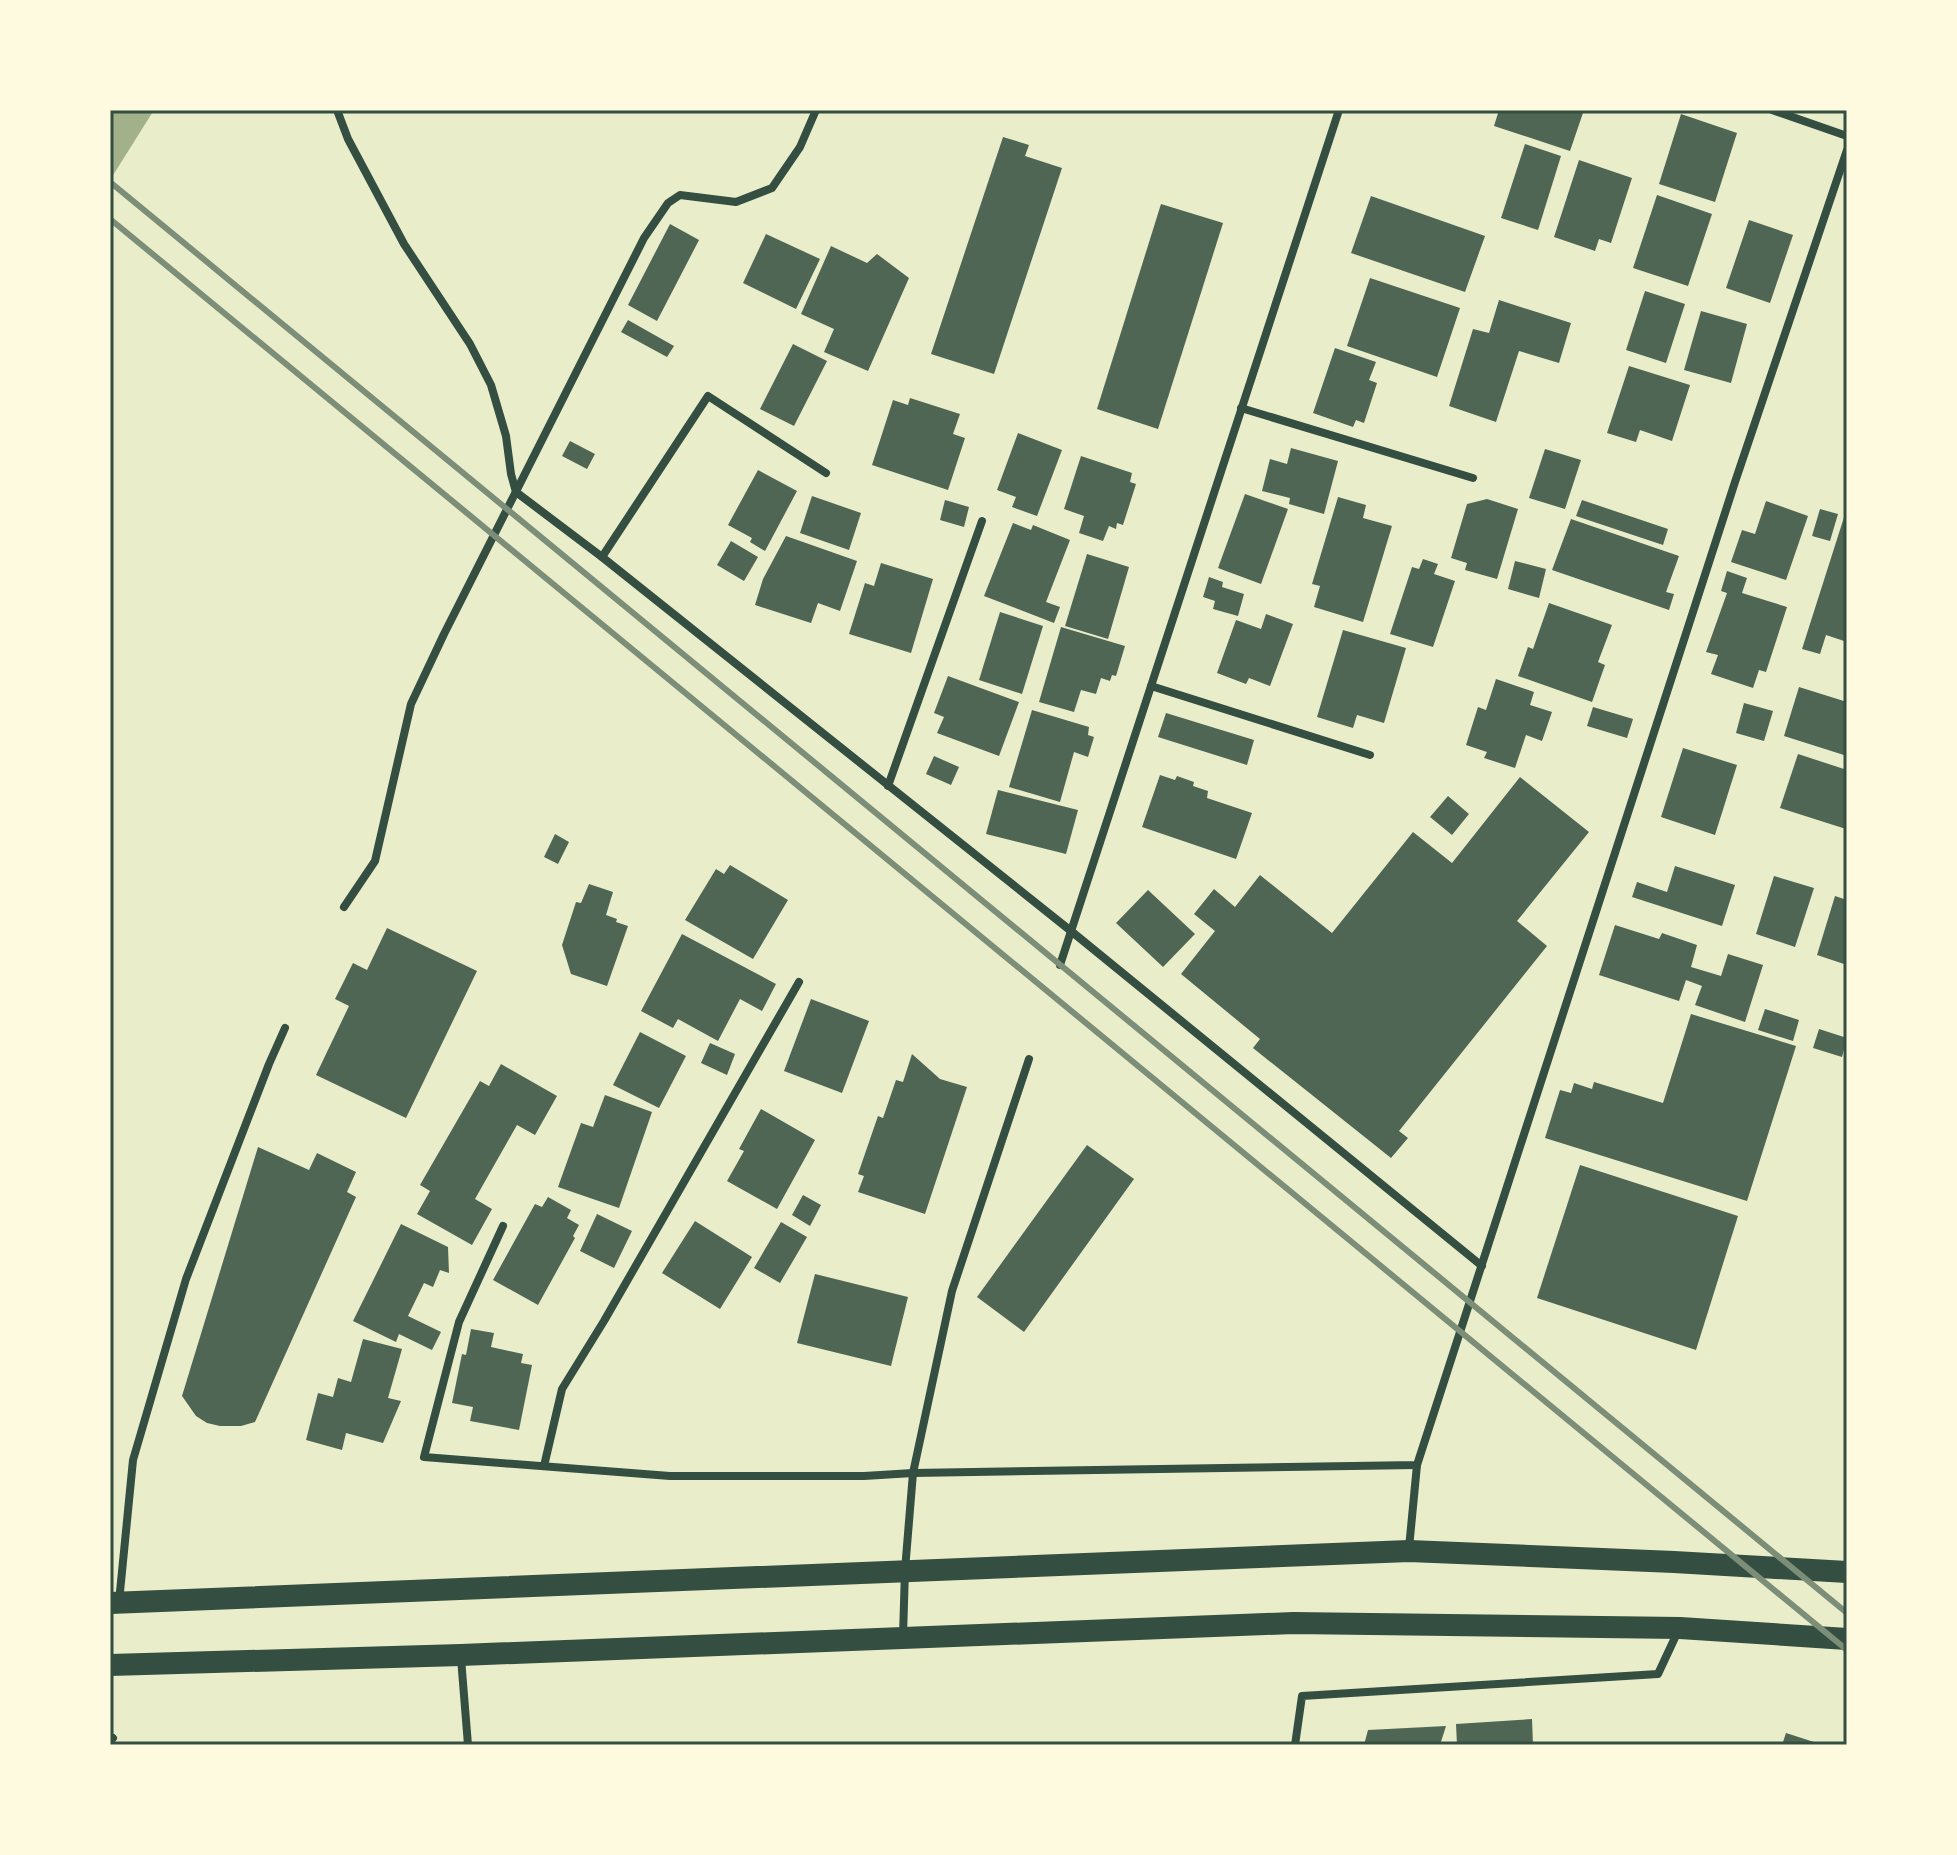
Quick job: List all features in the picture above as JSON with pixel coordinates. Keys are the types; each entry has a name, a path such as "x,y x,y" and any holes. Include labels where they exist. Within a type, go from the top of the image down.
{"highway":[{"path":"115,1603 1409,1551 1847,1572"},
{"path":"110,1665 461,1655 1293,1623 1680,1628 1847,1639"}],"street":[{"path":"337,110 348,139 404,244 470,344 491,385 506,436 516,492 1071,931 1482,1266"},
{"path":"344,907 375,861 411,704 644,238 668,203 680,195 736,202 772,188 800,147 816,110"},
{"path":"1060,965 1339,110"},
{"path":"1772,110 1847,136"},
{"path":"1409,1551 1417,1465 1735,482 1847,150"},
{"path":"602,557 708,396 826,473"},
{"path":"1241,408 1473,478"},
{"path":"888,786 982,521"},
{"path":"1151,686 1370,755"},
{"path":"544,1466 562,1389 799,982"},
{"path":"115,1603 133,1460 186,1279 285,1028"},
{"path":"903,1637 913,1473 952,1291 1029,1059"},
{"path":"503,1226 459,1322 424,1457 670,1476 864,1476 1417,1465"},
{"path":"1295,1745 1302,1696 1658,1674 1680,1628"},
{"path":"461,1655 468,1745"}],"shaded area":[{"path":"110,110 154,110 110,180"}],"building":[{"path":"1499,110 1584,110 1570,151 1494,126"},
{"path":"1681,114 1737,133 1715,202 1659,184"},
{"path":"1003,137 1029,145 1025,156 1062,168 994,374 931,354"},
{"path":"1525,144 1561,156 1538,230 1501,218"},
{"path":"1579,160 1632,178 1611,243 1599,239 1595,251 1554,237"},
{"path":"1657,195 1712,214 1688,286 1633,268"},
{"path":"1371,196 1485,236 1465,292 1351,253"},
{"path":"1161,204 1223,223 1158,429 1097,409"},
{"path":"1749,220 1793,235 1770,303 1726,288"},
{"path":"670,224 699,240 657,321 628,305"},
{"path":"766,234 820,259 796,309 743,283"},
{"path":"831,246 867,263 877,254 909,278 868,371 824,352 834,329 801,314"},
{"path":"1370,278 1460,308 1437,377 1347,346"},
{"path":"1645,291 1685,304 1666,363 1626,350"},
{"path":"1499,300 1571,323 1559,363 1519,351 1496,422 1449,406 1473,329 1489,333"},
{"path":"1701,311 1747,324 1731,383 1684,370"},
{"path":"628,320 674,346 667,357 621,332"},
{"path":"793,344 827,361 794,426 760,409"},
{"path":"1335,348 1376,362 1369,380 1377,383 1364,423 1356,420 1353,427 1313,413"},
{"path":"1629,366 1690,385 1672,441 1640,430 1636,442 1607,433"},
{"path":"910,398 960,414 953,434 965,438 948,490 872,465 893,400 908,405"},
{"path":"1018,433 1062,450 1037,516 1012,507 1016,497 997,490"},
{"path":"570,441 595,454 587,469 562,456"},
{"path":"1291,448 1338,461 1324,514 1289,504 1290,498 1262,491 1270,459 1287,464"},
{"path":"1545,449 1581,460 1565,509 1529,498"},
{"path":"1081,456 1132,473 1130,482 1136,484 1123,525 1117,523 1116,529 1109,526 1103,541 1079,533 1084,516 1064,509"},
{"path":"758,470 797,491 765,551 750,542 752,538 728,525"},
{"path":"1245,494 1288,509 1261,584 1218,568"},
{"path":"812,496 861,513 849,550 800,533"},
{"path":"1338,497 1366,505 1363,518 1392,526 1363,622 1314,607 1320,586 1312,584"},
{"path":"1487,499 1518,509 1497,579 1465,570 1467,563 1451,558 1467,504"},
{"path":"945,500 969,507 964,527 940,520"},
{"path":"1582,500 1668,529 1663,545 1576,516"},
{"path":"1766,501 1808,516 1786,580 1731,562 1742,530 1755,534"},
{"path":"1820,509 1838,514 1830,541 1812,536"},
{"path":"1846,511 1847,642 1826,635 1820,654 1802,649"},
{"path":"1571,519 1679,556 1666,592 1674,594 1669,610 1552,570"},
{"path":"1013,523 1031,530 1033,525 1070,540 1046,602 1060,607 1054,623 984,596"},
{"path":"786,536 857,561 840,611 818,603 811,623 755,605 763,579"},
{"path":"731,541 758,557 744,581 717,565"},
{"path":"1087,554 1129,567 1108,639 1065,626"},
{"path":"1423,559 1438,564 1434,574 1455,581 1433,647 1390,634 1412,567 1419,569"},
{"path":"1515,561 1546,569 1539,598 1508,589"},
{"path":"881,563 933,579 911,653 849,634 865,583 874,586"},
{"path":"1727,571 1747,578 1742,593 1787,607 1766,672 1759,670 1753,688 1711,674 1718,655 1706,652 1727,593 1721,591"},
{"path":"1209,577 1223,582 1222,587 1244,594 1238,616 1213,609 1215,601 1203,597"},
{"path":"1549,603 1612,625 1598,662 1605,665 1592,702 1518,676 1528,647 1533,649"},
{"path":"1000,612 1043,626 1022,694 979,680"},
{"path":"1266,614 1293,624 1270,686 1249,678 1246,684 1217,673 1236,620 1261,629"},
{"path":"1061,627 1125,646 1116,676 1112,675 1110,681 1101,678 1096,694 1081,690 1074,712 1039,702"},
{"path":"1343,630 1406,648 1384,723 1357,715 1353,728 1317,717"},
{"path":"948,676 1019,702 999,756 937,733 944,717 934,713"},
{"path":"1496,679 1534,692 1530,705 1552,712 1542,741 1526,735 1515,768 1484,758 1487,752 1466,745 1478,707 1486,710"},
{"path":"1799,687 1847,702 1847,756 1784,736"},
{"path":"1744,703 1773,711 1764,741 1736,733"},
{"path":"1593,707 1633,719 1627,738 1587,726"},
{"path":"1032,710 1089,727 1088,735 1094,737 1088,757 1074,752 1060,802 1009,787"},
{"path":"1166,713 1254,740 1247,765 1158,737"},
{"path":"1683,748 1737,765 1715,835 1661,817"},
{"path":"1798,754 1847,770 1846,829 1780,808"},
{"path":"934,756 959,767 951,785 926,774"},
{"path":"1160,775 1175,780 1177,776 1194,782 1193,786 1208,791 1207,798 1252,813 1236,859 1142,827"},
{"path":"1520,777 1589,832 1517,921 1547,946 1399,1131 1408,1138 1391,1158 1253,1048 1260,1039 1181,974 1215,931 1194,914 1214,889 1235,907 1260,875 1332,933 1413,832 1452,863"},
{"path":"998,790 1078,810 1066,854 986,834"},
{"path":"1448,796 1469,814 1452,835 1430,817"},
{"path":"555,834 569,842 558,864 544,857"},
{"path":"730,865 788,900 753,959 685,920 716,869 724,874"},
{"path":"1675,866 1735,885 1722,926 1632,897 1637,882 1667,892"},
{"path":"1774,876 1814,888 1795,947 1756,934"},
{"path":"589,884 613,892 606,915 628,926 607,986 571,974 562,945 576,902 581,903"},
{"path":"1148,890 1195,934 1163,967 1116,923"},
{"path":"1835,896 1847,900 1847,965 1817,955"},
{"path":"1615,925 1659,939 1662,933 1697,945 1691,967 1721,976 1728,954 1763,965 1745,1022 1695,1005 1702,986 1686,980 1679,1001 1599,975"},
{"path":"387,928 477,971 406,1118 316,1075 349,1006 335,999 353,963 367,970"},
{"path":"682,934 776,984 762,1011 740,999 718,1041 678,1019 673,1028 641,1011"},
{"path":"811,999 869,1021 842,1093 784,1071"},
{"path":"1765,1009 1799,1020 1793,1041 1758,1030"},
{"path":"1691,1014 1796,1046 1747,1201 1545,1138 1560,1090 1571,1093 1574,1083 1592,1089 1594,1082 1663,1103"},
{"path":"1819,1029 1847,1038 1842,1057 1813,1048"},
{"path":"640,1032 686,1056 659,1108 613,1085"},
{"path":"710,1043 735,1054 727,1075 701,1063"},
{"path":"912,1054 940,1079 967,1087 925,1214 858,1192 864,1176 858,1174 878,1116 883,1118 896,1080 903,1082"},
{"path":"501,1064 557,1096 535,1135 517,1125 475,1199 492,1209 472,1245 417,1214 430,1191 420,1185 480,1081 489,1086"},
{"path":"605,1095 652,1112 619,1208 558,1187 581,1123 593,1127"},
{"path":"761,1109 815,1140 777,1209 727,1181 744,1151 739,1149"},
{"path":"1087,1145 1134,1179 1024,1332 977,1297"},
{"path":"258,1147 309,1170 317,1153 356,1172 347,1192 356,1197 255,1422 220,1426 196,1416 182,1396"},
{"path":"1580,1165 1738,1216 1696,1350 1537,1298"},
{"path":"803,1195 821,1205 810,1226 792,1215"},
{"path":"548,1197 571,1210 567,1218 579,1225 538,1305 493,1280 535,1204 542,1207"},
{"path":"597,1214 632,1231 614,1268 580,1251"},
{"path":"695,1221 752,1257 720,1309 662,1273"},
{"path":"781,1222 807,1237 780,1283 754,1268"},
{"path":"401,1224 448,1247 449,1273 440,1270 433,1287 424,1283 408,1316 441,1332 432,1350 399,1334 396,1342 353,1321"},
{"path":"815,1274 908,1297 891,1366 797,1343"},
{"path":"471,1329 494,1333 491,1347 523,1354 521,1363 532,1365 519,1430 470,1421 473,1407 452,1403 462,1354 466,1355"},
{"path":"363,1339 402,1349 388,1398 401,1401 383,1443 346,1433 342,1450 306,1440 318,1393 333,1397 338,1378 351,1382"},
{"path":"1532,1719 1533,1745 1457,1745 1456,1724"},
{"path":"1446,1726 1440,1745 1364,1745 1368,1730"},
{"path":"1786,1733 1814,1742 1813,1745 1782,1745"}],"railway":[{"path":"110,182 1847,1613"},
{"path":"110,219 1847,1650"}]}
